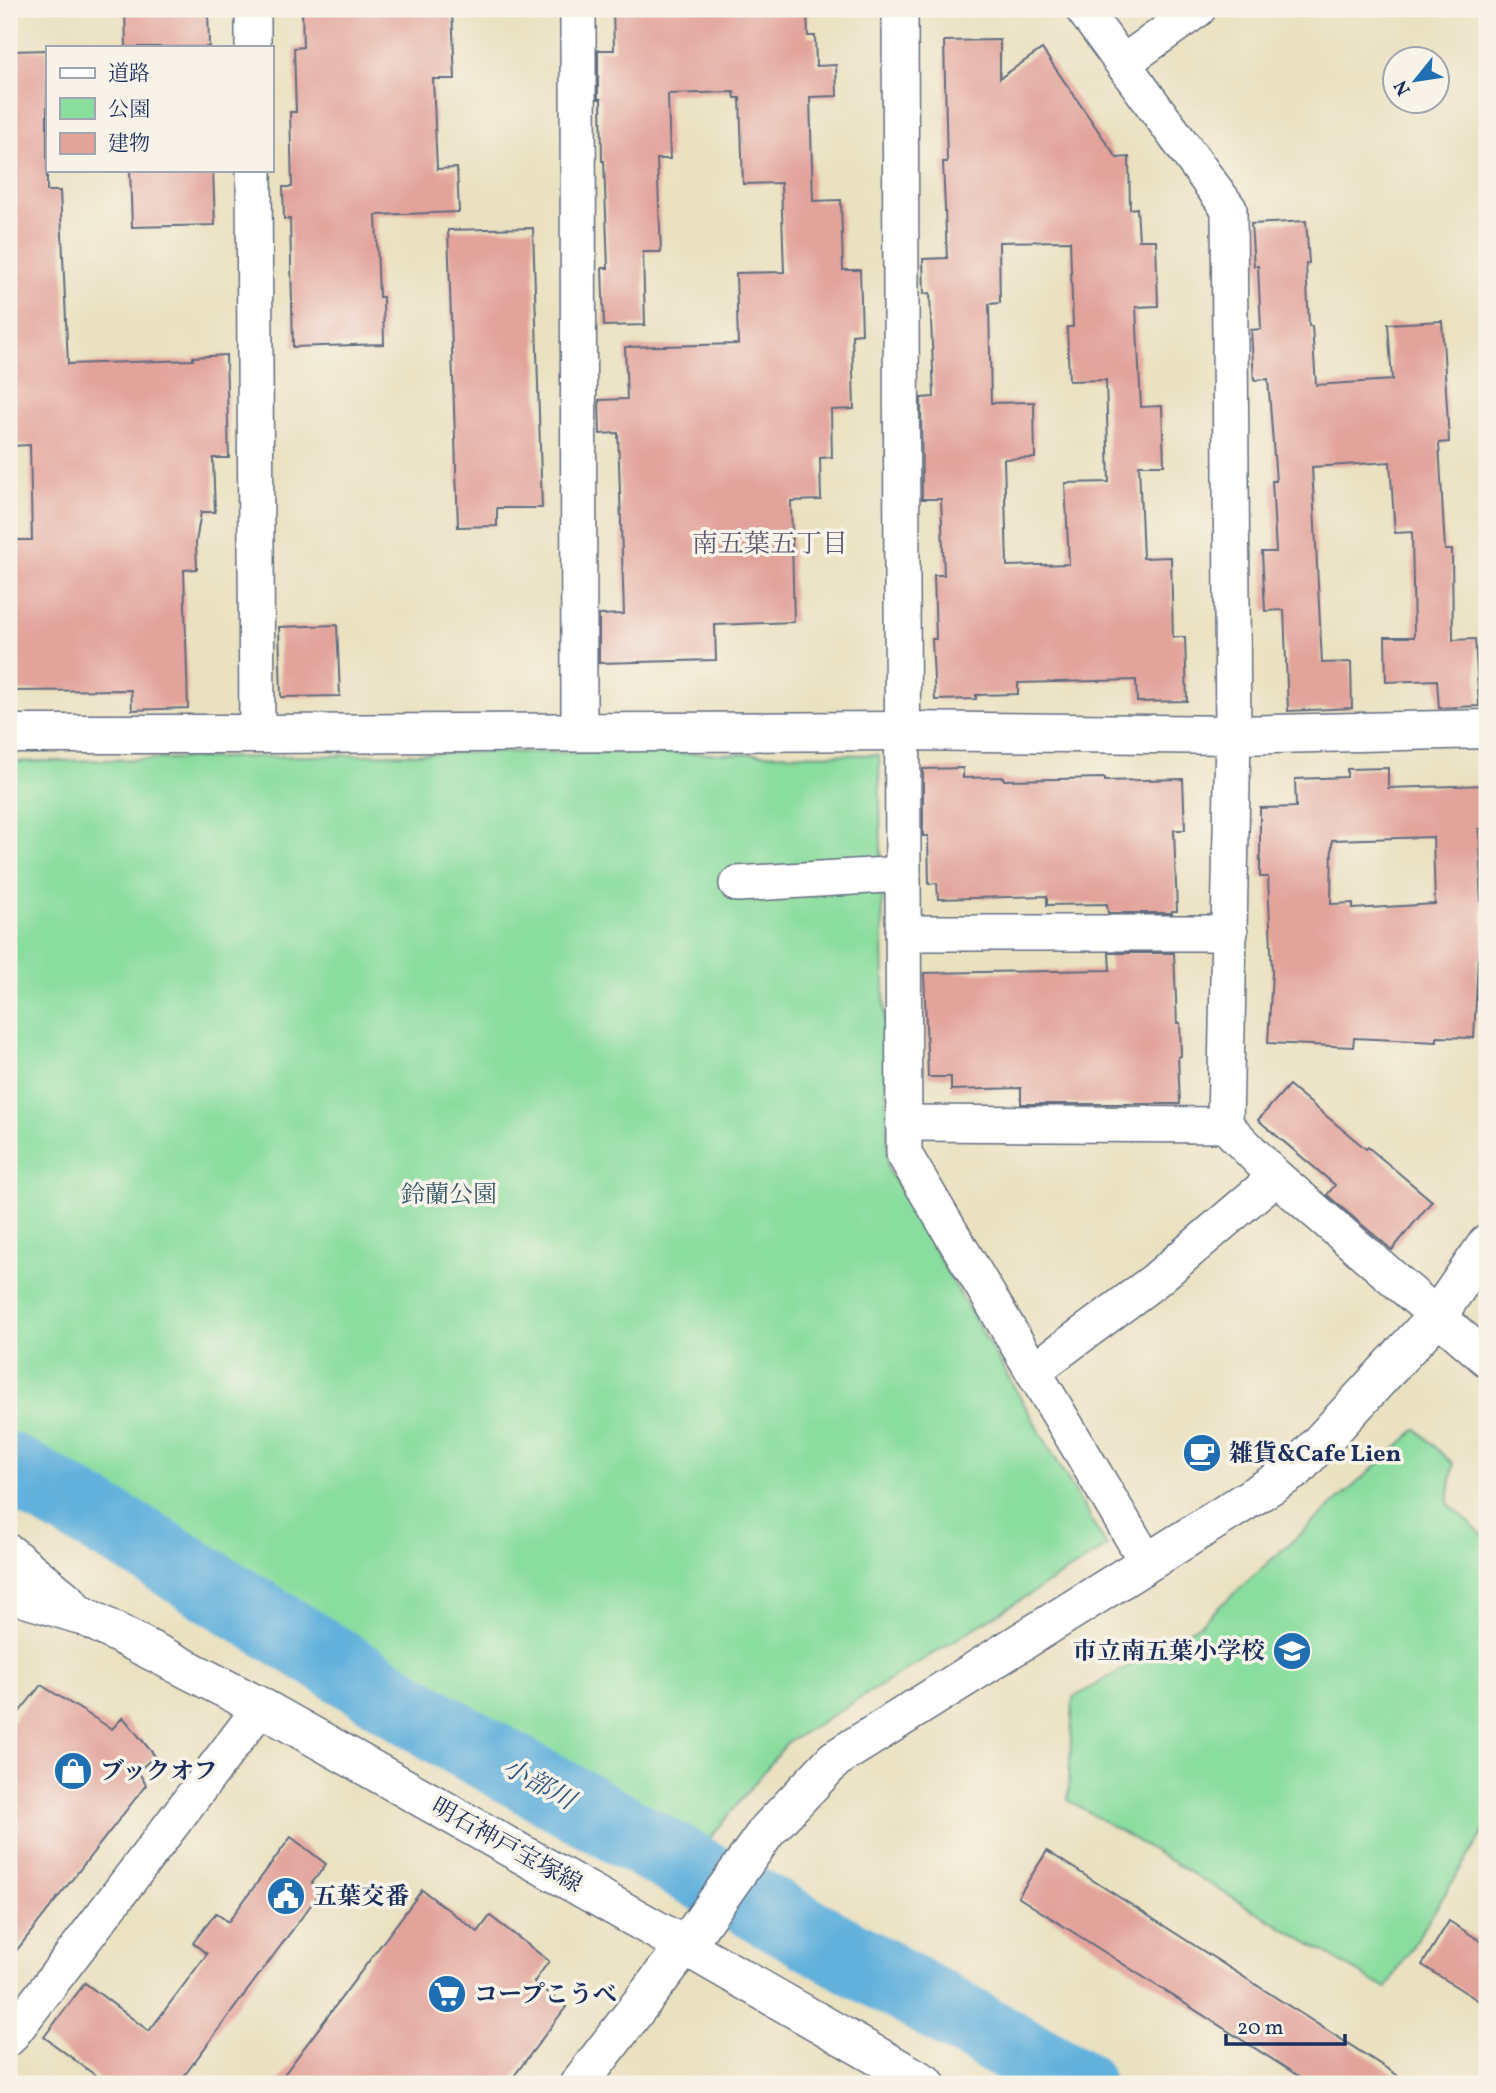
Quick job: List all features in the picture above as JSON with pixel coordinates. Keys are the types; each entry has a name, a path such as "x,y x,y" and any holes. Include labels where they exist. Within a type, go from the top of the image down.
{"street":[{"path":"253,9 253,46"},
{"path":"578,9 579,732"},
{"path":"900,9 904,1154 1147,1562"},
{"path":"1083,9 1229,209 1233,735 1225,1125 1276,1178 1487,1359"},
{"path":"1123,63 1198,9"},
{"path":"254,172 257,734"},
{"path":"9,734 902,731 1233,735 1487,729"},
{"path":"737,884 903,874"},
{"path":"903,933 1230,933"},
{"path":"904,1123 1225,1125"},
{"path":"1033,1371 1153,1282 1276,1178"},
{"path":"579,2084 694,1933 767,1831 835,1759 1295,1470 1437,1316 1487,1244"},
{"name":"明石神戸宝塚線","path":"9,1554 84,1616"},
{"name":"明石神戸宝塚線","path":"9,1593 84,1616 694,1933 926,2084"},
{"path":"9,2038 261,1707"}],"green space":[{"name":"鈴蘭公園","path":"507,752 879,755 888,1170 1107,1547 787,1743 702,1848 460,1719 145,1520 9,1446 9,762"},
{"path":"1417,1429 1453,1464 1448,1503 1487,1539 1487,1826 1386,1989 1068,1800 1073,1698 1200,1624"}],"building":[{"path":"125,9 208,9 209,46 126,46"},
{"path":"302,9 452,9 455,79 433,79 437,169 457,168 459,212 376,215 384,344 293,347 290,219 284,219 283,187 292,187 290,112 296,112 294,48 303,47"},
{"path":"613,9 807,9 808,36 815,36 816,66 836,65 837,96 810,97 813,201 841,200 843,270 860,270 862,334 852,335 854,409 831,410 832,457 820,458 821,500 791,501 794,622 715,625 716,660 599,663 599,615 624,614 618,433 600,434 599,400 627,399 625,347 738,344 736,273 784,272 781,183 743,184 740,98 735,98 734,92 668,94 670,159 657,159 661,252 643,252 645,325 604,326 602,268 608,268 601,99 598,99 598,50 614,50"},
{"path":"1000,40 1000,78 1042,49 1117,158 1129,157 1130,209 1137,208 1139,240 1156,240 1158,306 1136,307 1141,407 1162,406 1164,465 1139,465 1143,558 1171,557 1173,637 1185,637 1187,701 1137,702 1136,680 1018,683 1018,694 935,700 932,639 936,639 934,575 944,575 941,499 922,499 921,398 934,397 930,293 924,294 923,259 947,258 943,162 947,162 944,41","holes":["1070,241 1073,327 1067,327 1069,381 1106,380 1109,482 1065,483 1069,564 1007,566 1004,459 1035,458 1034,402 991,403 989,304 1000,303 999,242"]},
{"path":"46,50 47,191 60,191 68,364 193,360 193,357 226,355 229,458 213,458 215,512 201,512 196,542 197,569 184,570 188,708 132,710 131,690 9,691 9,540 32,540 30,445 9,446 9,263 12,263 10,140 16,140 13,51"},
{"path":"130,172 213,172 215,225 132,227"},
{"path":"1306,221 1309,326 1312,326 1316,385 1392,380 1388,324 1442,321 1449,442 1439,443 1445,550 1452,550 1453,640 1475,639 1479,706 1439,708 1437,680 1386,682 1385,637 1414,637 1412,532 1395,533 1390,462 1312,467 1322,663 1351,662 1352,708 1288,711 1284,610 1265,611 1262,552 1276,552 1272,481 1276,481 1268,379 1254,380 1251,330 1261,329 1258,266 1254,266 1251,224"},
{"path":"533,228 542,508 497,508 497,526 458,527 448,230"},
{"path":"337,625 340,696 281,697 279,627"},
{"path":"963,768 963,778 1105,778 1105,781 1183,779 1185,830 1174,830 1177,911 1108,913 1107,904 1047,905 1047,896 938,899 937,883 929,884 928,836 923,836 923,769"},
{"path":"1388,768 1388,788 1487,785 1487,829 1479,829 1484,959 1478,959 1474,1038 1437,1037 1437,1042 1354,1038 1353,1047 1268,1043 1272,973 1268,877 1260,877 1260,808 1296,807 1295,779 1347,777 1347,769","holes":["1433,837 1435,904 1353,909 1353,903 1331,904 1332,840"]},
{"path":"1109,953 1174,953 1177,1023 1180,1023 1180,1104 1021,1104 1021,1088 951,1090 951,1077 928,1077 924,973 1110,970"},
{"path":"1289,1085 1432,1201 1392,1250 1327,1195 1335,1185 1258,1120"},
{"path":"41,1685 112,1729 123,1717 155,1756 138,1771 146,1785 9,1960 9,1725"},
{"path":"291,1837 326,1864 312,1883 322,1890 178,2084 107,2084 44,2037 85,1983 149,2031 207,1954 193,1943 216,1913 228,1922"},
{"path":"1047,1851 1411,2084 1311,2084 1018,1897"},
{"name":"コープこうべ","path":"422,1890 478,1932 490,1916 549,1961 534,1982 566,2007 508,2084 277,2084"},
{"path":"1449,1921 1487,1945 1487,2006 1422,1965"}],"waterway":[{"name":"小部川","path":"9,1468 145,1545 450,1734 1078,2084"}],"place":[{"name":"雑貨&Cafe Lien","path":"1202,1453"},
{"name":"市立南五葉小学校","path":"1292,1651"},
{"name":"ブックオフ","path":"73,1771"},
{"name":"五葉交番","path":"286,1896"},
{"name":"コープこうべ","path":"447,1994"}],"district":[{"name":"南五葉五丁目","path":"770,543"}]}
